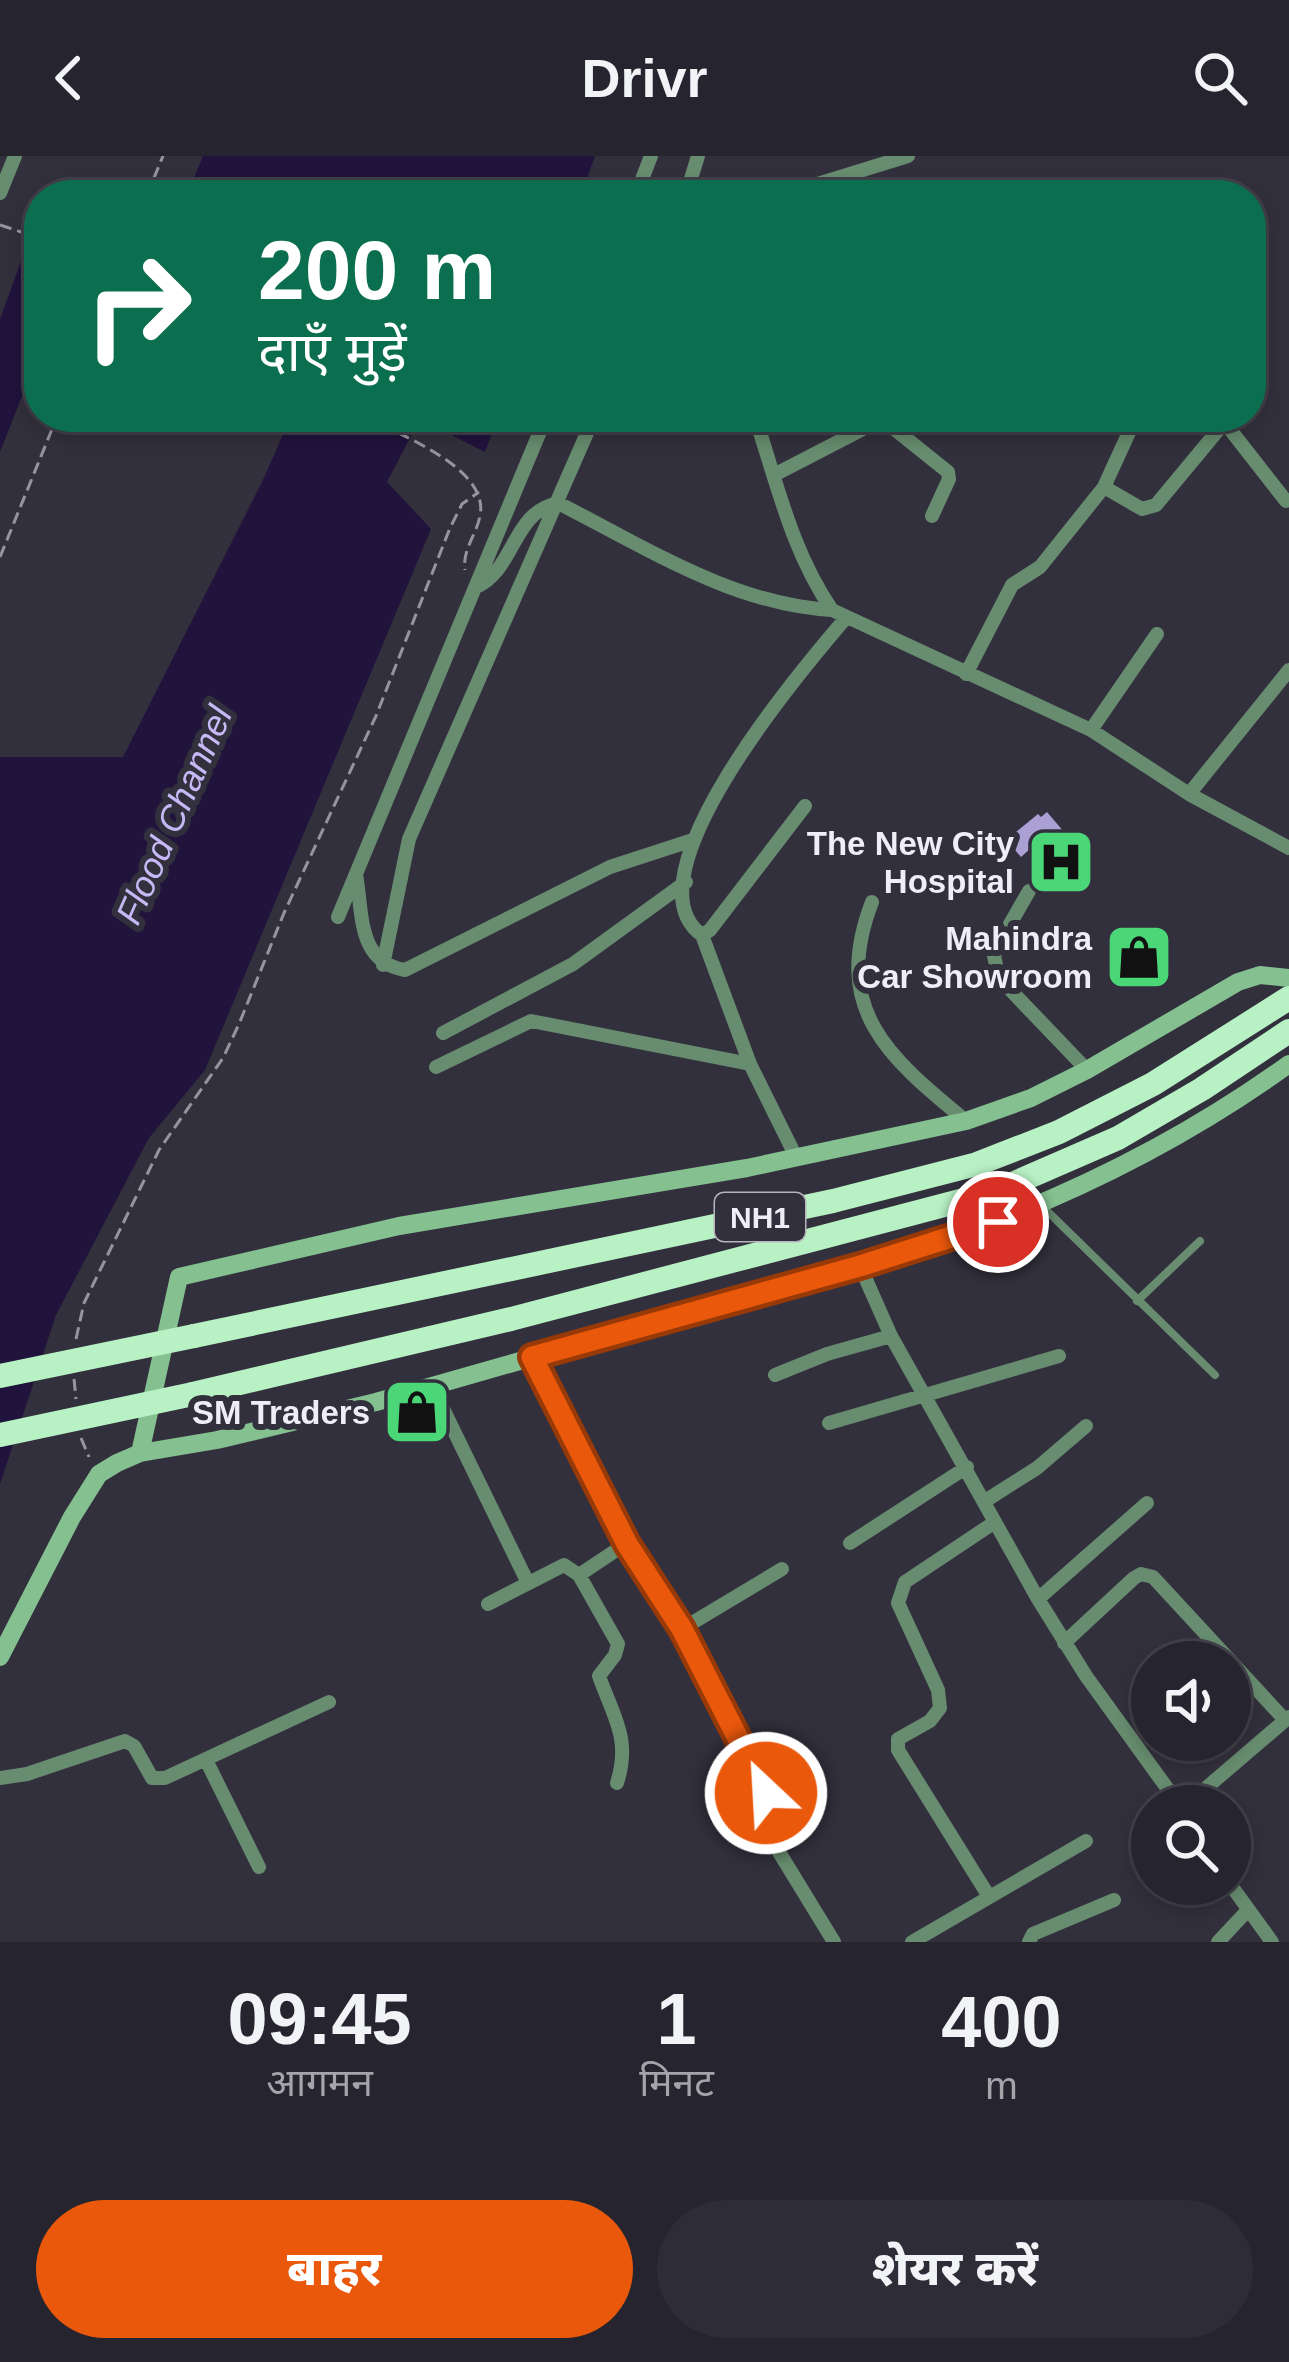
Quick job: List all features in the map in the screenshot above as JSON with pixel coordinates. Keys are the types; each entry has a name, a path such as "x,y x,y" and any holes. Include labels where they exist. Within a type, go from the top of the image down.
{"highway":[{"name":"NH1","path":"0,1376 890,1189 977,1164 1060,1132 1153,1084 1289,998"},
{"name":"NH1","path":"0,1435 511,1319 994,1192 1118,1138 1289,1031"}],"main road":[{"path":"140,1454 178,1277 399,1226 797,1159 966,1120 1031,1098 1087,1070 1238,982 1260,975 1289,978"},
{"path":"0,1657 98,1474 140,1454 432,1386 860,1266 1041,1206 1190,1131 1289,1064"}],"street":[{"path":"0,193 14,156"},
{"path":"830,180 908,156"},
{"path":"338,917 540,432"},
{"path":"383,964 409,838 588,432"},
{"path":"760,432 791,532 815,586 839,614"},
{"path":"774,475 857,432"},
{"path":"901,432 948,472 932,516"},
{"path":"966,674 1012,585 1040,567 1103,487 1129,432"},
{"path":"1103,487 1142,509 1156,505 1217,432"},
{"path":"1236,432 1286,501"},
{"path":"476,587 491,580 526,521 542,506 559,503 701,574 791,608 839,614 1090,730 1190,794 1289,848"},
{"path":"797,1159 750,1064 702,935 684,917 686,882 694,840 719,787 839,614"},
{"path":"1090,730 1156,634"},
{"path":"1190,794 1289,670"},
{"path":"702,935 718,921 805,806"},
{"path":"356,874 369,950 383,964 405,970 610,867 694,840"},
{"path":"443,1033 573,964 686,882"},
{"path":"1030,891 998,945 994,956 998,978 1087,1070"},
{"path":"872,902 857,955 856,978 865,1014 899,1063 966,1120"},
{"path":"436,1067 531,1021 750,1064"},
{"path":"860,1266 891,1336 1064,1643 1168,1785"},
{"path":"775,1376 826,1354 891,1336"},
{"path":"829,1423 1059,1356"},
{"path":"532,1357 627,1544 682,1629 764,1784 779,1852 834,1942"},
{"path":"432,1386 528,1583"},
{"path":"985,1501 1037,1468 1086,1426"},
{"path":"850,1543 967,1467"},
{"path":"1038,1599 1147,1503"},
{"path":"988,1895 898,1750 898,1739 930,1721 940,1708 938,1690 898,1603 905,1582 995,1522"},
{"path":"578,1575 627,1544"},
{"path":"488,1604 564,1565 578,1575 618,1644 599,1676 624,1744 616,1783"},
{"path":"682,1629 782,1569"},
{"path":"1064,1643 1134,1578 1153,1576 1287,1718 1208,1785"},
{"path":"0,1778 27,1774 125,1741 134,1746 148,1773 157,1779 207,1762 329,1702"},
{"path":"207,1762 259,1867"},
{"path":"911,1942 1086,1841"},
{"path":"1029,1942 1033,1934 1114,1900"},
{"path":"1244,1905 1272,1942"},
{"path":"1218,1942 1247,1910"}],"lane":[{"path":"1041,1206 1215,1376"},
{"path":"1137,1301 1201,1241"}],"path":[{"path":"0,556 51,432"},
{"path":"394,432 467,473 479,492 481,514 464,560 467,581 476,587"},
{"path":"75,1352 84,1303 160,1150 223,1058 376,716 450,528 462,504 479,492"},
{"path":"74,1370 76,1405"},
{"path":"79,1423 98,1474"}],"water":[{"path":"203,156 595,156 586,180 193,180"},
{"path":"24,253 24,391 0,452 0,319"},
{"name":"Flood Channel","path":"284,432 413,432 387,482 431,529 205,1070 149,1138 56,1315 0,1484 0,757 123,757"},
{"path":"446,432 492,432 485,452"}],"building":[{"path":"1047,812 1088,860 1060,884 1030,849 1021,857 1006,840"}],"place":[{"name":"The New City Hospital","path":"1061,862"},
{"name":"Mahindra Car Showroom","path":"1139,957"},
{"name":"SM Traders","path":"417,1412"}],"route":[{"path":"766,1793 682,1629 627,1544 532,1357 860,1266 998,1222"}]}
